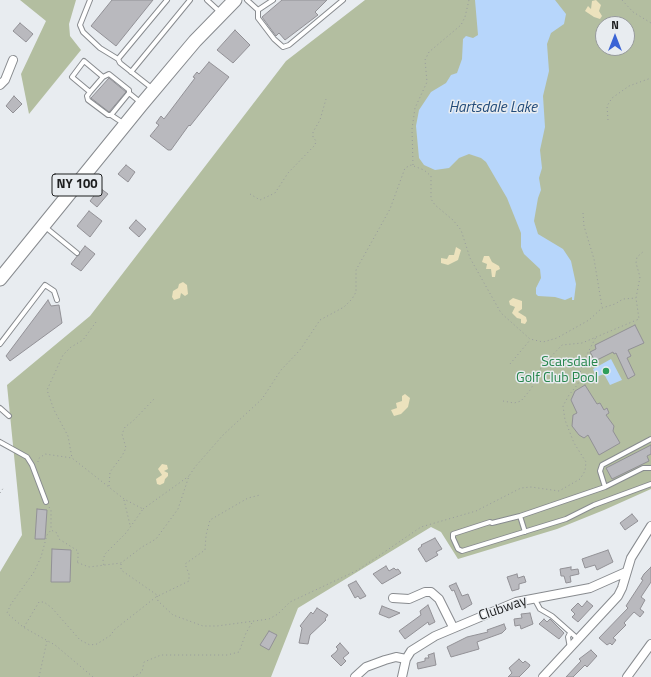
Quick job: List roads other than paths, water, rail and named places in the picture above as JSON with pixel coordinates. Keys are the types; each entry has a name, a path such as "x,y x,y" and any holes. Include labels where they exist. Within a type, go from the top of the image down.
{"main road":[{"name":"NY 100","path":"0,279 195,41 235,0"}],"street":[{"path":"0,85 5,80 13,60"},
{"path":"543,677 618,596 636,549 651,526"},
{"name":"Clubway","path":"406,659 416,647 453,627 516,602 590,588 626,572"},
{"path":"393,598 409,599 425,592 431,592 439,599 453,627"},
{"path":"627,677 651,644"},
{"path":"355,677 366,667 396,657 406,659 402,677"}],"lane":[{"path":"90,0 80,25 83,32 100,48 118,59 120,63 154,90"},
{"path":"118,59 167,0"},
{"path":"131,72 190,0"},
{"path":"207,0 222,13"},
{"path":"247,0 258,10 258,18 274,39 283,47 289,45 343,0"},
{"path":"258,10 273,0"},
{"path":"90,92 72,77 84,61 103,77"},
{"path":"126,125 111,114 108,115 88,100 87,96 90,92 103,77 109,74 129,90 129,93 142,104"},
{"path":"111,114 129,93"},
{"path":"44,226 77,253"},
{"path":"0,344 45,285 54,291 57,300"},
{"path":"0,408 9,416"},
{"path":"604,487 600,471 602,465 651,439"},
{"path":"0,442 27,457 32,465 46,502"},
{"path":"651,468 643,468 604,487 520,516 492,523 490,522 460,531 453,534 453,538 458,549 462,551 566,519 594,505 651,484"},
{"path":"520,516 525,532"},
{"path":"534,598 540,609 552,616 578,639"},
{"path":"570,633 568,637 570,648"}],"water":[{"name":"Hartsdale Lake","path":"475,0 555,0 566,14 564,24 551,33 547,44 549,71 543,96 545,127 540,150 542,168 539,178 541,190 534,221 538,234 563,249 571,261 576,284 574,300 572,300 572,297 565,300 555,297 538,296 536,294 536,288 541,278 540,269 524,254 521,247 521,233 507,198 486,162 481,158 469,154 459,158 449,168 435,170 424,165 419,158 416,126 419,110 431,92 446,83 451,75 457,73 462,59 463,39 466,36 473,38 478,35"},
{"name":"Scarsdale Golf Club Pool","path":"611,359 622,380 610,385 604,374 596,377 593,369"}],"place":[{"name":"Scarsdale Golf Club Pool","path":"606,371"}]}
